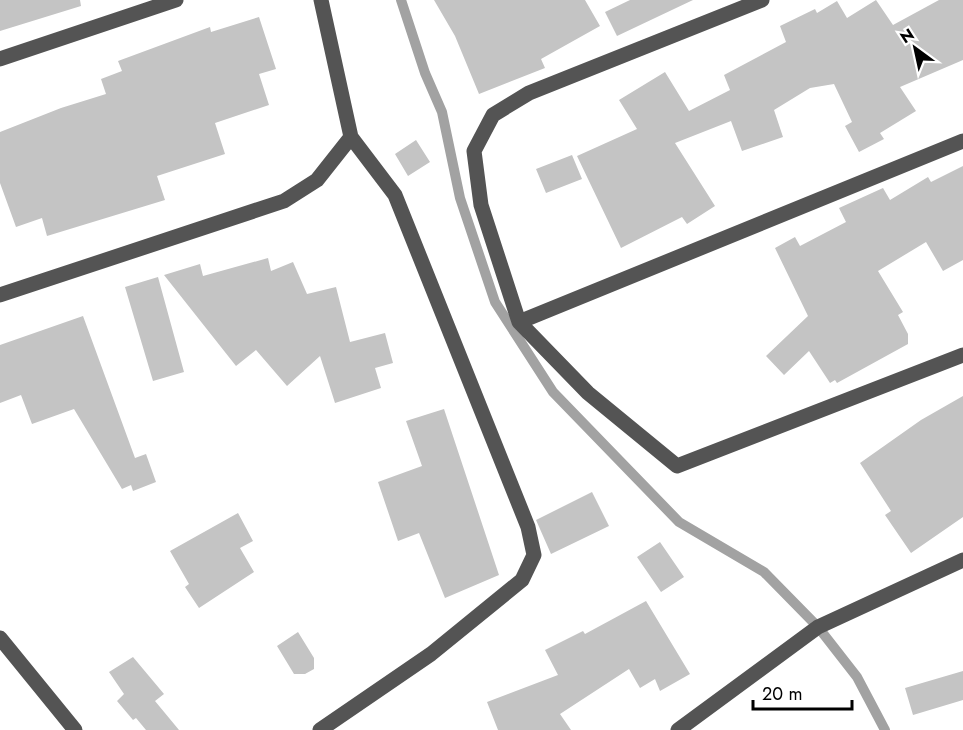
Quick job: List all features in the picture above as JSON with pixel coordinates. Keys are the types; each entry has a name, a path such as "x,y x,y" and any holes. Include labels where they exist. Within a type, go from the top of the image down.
{"street":[{"path":"0,59 176,0"},
{"path":"320,730 431,654 522,580 534,555 528,526 395,195 351,137 321,0"},
{"path":"762,0 529,93 493,115 474,152 481,206 519,322 588,393 676,466 963,355"},
{"path":"0,296 284,201 317,180 351,137"},
{"path":"519,322 963,141"},
{"path":"678,730 818,627 963,560"},
{"path":"0,638 75,730"}],"building":[{"path":"0,0 80,0 81,6 0,31"},
{"path":"434,0 585,0 600,26 541,59 545,68 479,94 455,36"},
{"path":"630,0 693,0 617,36 605,12"},
{"path":"876,0 893,25 939,0 963,0 963,60 900,87 916,111 880,133 884,139 859,152 845,126 852,122 834,84 810,88 774,110 783,137 742,151 731,121 675,143 715,206 687,224 682,217 621,248 577,156 637,129 619,100 665,72 689,111 730,90 724,75 786,42 780,26 815,9 817,13 837,1 847,18"},
{"path":"259,17 276,69 259,74 269,105 215,123 225,154 157,176 165,200 47,236 42,218 16,227 0,183 0,132 61,108 106,94 101,79 122,71 118,61 210,27 211,32"},
{"path":"416,140 430,162 408,176 395,154"},
{"path":"572,155 582,179 546,193 536,169"},
{"path":"963,166 963,260 943,271 926,242 878,271 903,312 898,315 908,334 908,344 837,383 835,380 830,383 809,351 784,375 766,356 808,316 775,248 795,237 800,246 846,222 839,208 883,188 890,200 928,177 931,182"},
{"path":"268,258 271,271 293,262 307,294 336,287 350,342 385,333 393,363 375,368 381,388 335,403 320,356 287,386 256,350 236,366 164,275 200,264 203,276"},
{"path":"158,277 184,372 153,381 125,287"},
{"path":"83,316 135,458 146,454 156,482 133,491 131,485 122,489 74,409 32,424 21,395 0,403 0,345"},
{"path":"963,396 963,517 911,553 885,515 891,511 860,463 921,420"},
{"path":"444,409 499,575 445,598 419,533 398,541 378,482 422,466 406,421"},
{"path":"592,492 609,526 551,554 536,520"},
{"path":"238,513 253,541 240,548 254,572 199,608 185,587 189,584 170,551"},
{"path":"660,542 684,577 661,592 637,557"},
{"path":"646,601 690,674 660,691 655,679 640,688 629,669 560,714 571,730 498,730 487,702 558,675 545,650 583,631 585,634"},
{"path":"298,632 314,658 314,669 305,674 294,674 277,646"},
{"path":"133,657 164,694 155,701 179,730 146,730 136,718 133,720 117,701 124,694 109,672"},
{"path":"963,671 963,700 913,715 905,688"}],"waterway":[{"path":"401,0 425,73 442,112 460,198 495,302 553,392 679,522 764,572 818,627 857,677 885,730"}]}
